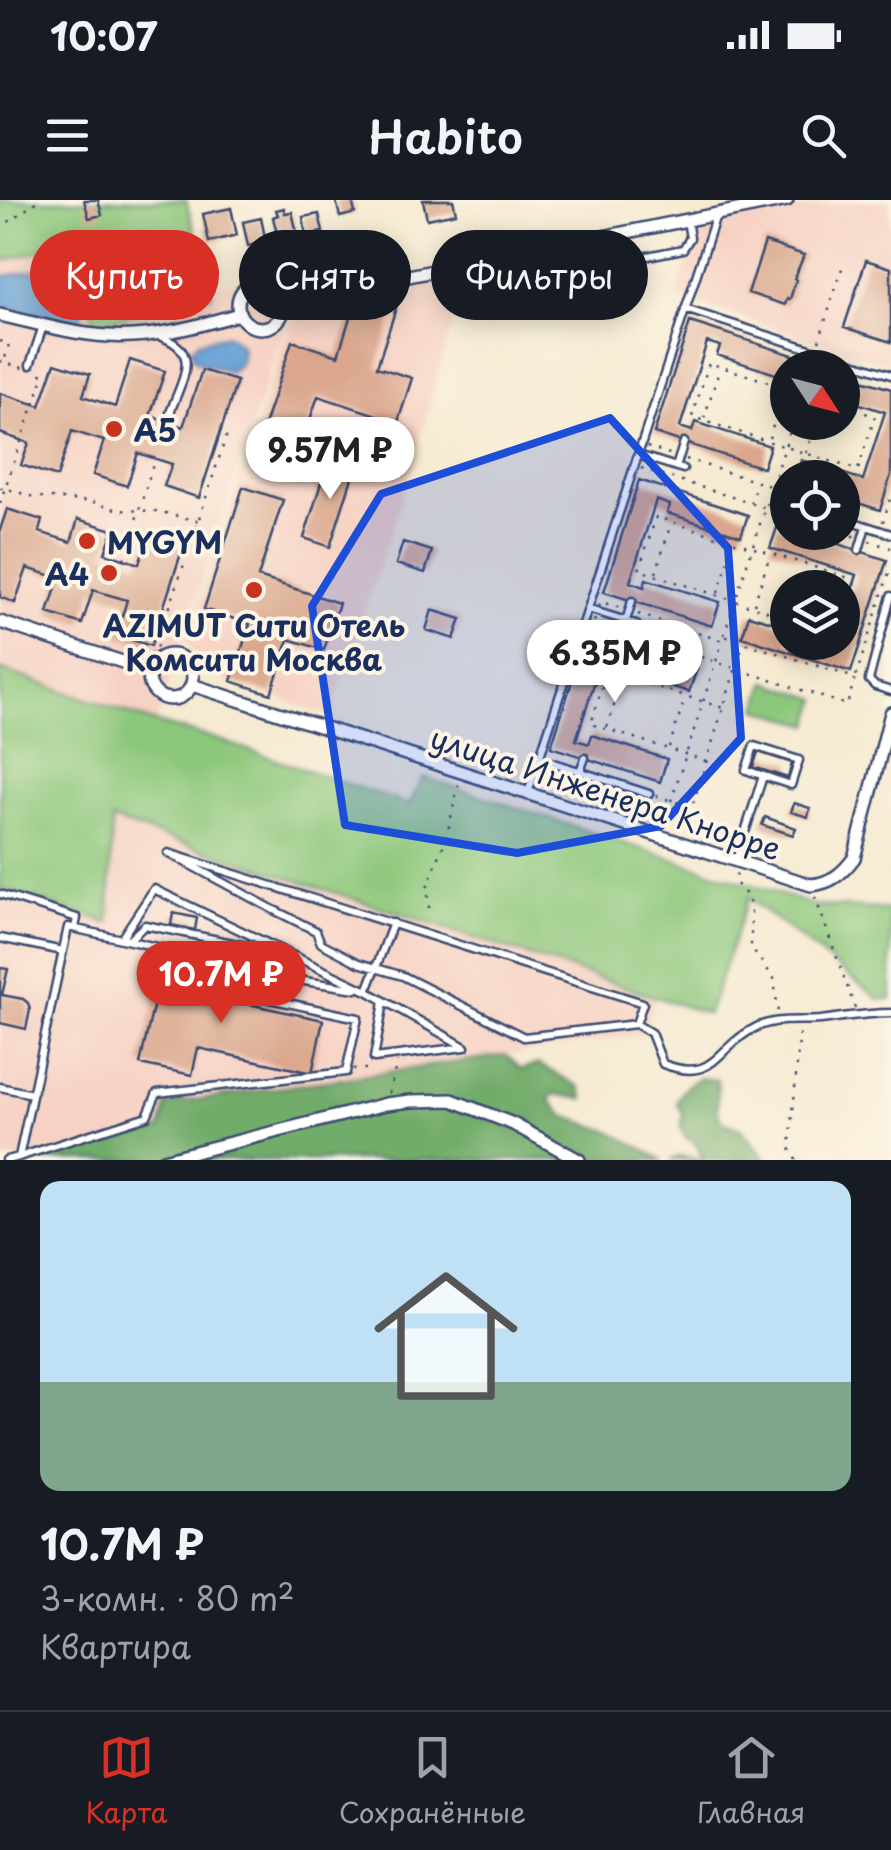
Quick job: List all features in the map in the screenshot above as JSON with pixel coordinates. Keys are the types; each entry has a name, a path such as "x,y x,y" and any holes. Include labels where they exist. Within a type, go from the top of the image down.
{"street":[{"path":"636,230 787,200"},
{"path":"0,315 112,337 153,334 239,314"},
{"path":"244,320 258,328 270,327 277,320"},
{"name":"улица Инженера Кнорре","path":"0,622 150,671"},
{"name":"улица Инженера Кнорре","path":"181,657 192,668 192,684 179,698 159,696 150,685 150,671 159,658 181,657"},
{"name":"улица Инженера Кнорре","path":"192,684 811,885 834,879 854,858 891,712"},
{"path":"163,1160 412,1100 452,1100 513,1124 579,1160"}],"lane":[{"path":"528,793 716,214"},
{"path":"648,256 683,249 690,238 686,220"},
{"path":"685,310 813,350"},
{"path":"30,364 44,325"},
{"path":"153,334 178,344 187,362 170,413"},
{"path":"860,365 891,375"},
{"path":"638,454 680,468 684,442"},
{"path":"860,524 891,534"},
{"path":"860,544 866,526"},
{"path":"891,596 869,680 874,686 891,691"},
{"path":"626,620 632,600"},
{"path":"588,608 636,624"},
{"path":"754,746 799,760 791,785 763,776 746,770 754,746"},
{"path":"539,758 650,794"},
{"path":"580,772 585,758"},
{"path":"736,861 763,776"},
{"path":"636,1024 643,1003 168,853 316,931 320,943 359,963 403,976 524,1037 636,1024 651,1032 663,1064 682,1071 707,1067 750,1030 778,1020 891,1013"},
{"path":"125,939 154,888 367,991 465,1047 374,1058 384,1002"},
{"path":"0,894 77,918 75,928"},
{"path":"367,991 393,924"},
{"path":"125,939 145,925 252,947 310,964"},
{"path":"6,1160 19,1157 147,1116 158,1092 346,1072 358,1018 222,989 228,963 68,926 19,1157"},
{"path":"0,938 63,951"},
{"path":"252,947 246,972 367,991"},
{"path":"0,1087 32,1094"}],"path":[{"path":"0,228 39,200"},
{"path":"816,350 844,262"},
{"path":"0,341 9,344 2,361 44,375 0,503"},
{"path":"770,382 709,363 692,417 858,470 875,416 860,411"},
{"path":"703,420 720,366"},
{"path":"132,657 155,652 228,431"},
{"path":"768,441 770,435"},
{"path":"780,460 787,440"},
{"path":"806,453 810,440"},
{"path":"641,445 770,485"},
{"path":"124,559 155,458"},
{"path":"634,466 770,509"},
{"path":"750,503 757,482"},
{"path":"2,488 30,496 81,500 118,510 173,514 198,521"},
{"path":"672,800 770,492"},
{"path":"883,522 891,496"},
{"path":"770,612 639,570 656,517 823,570"},
{"path":"655,576 672,522"},
{"path":"718,596 734,542"},
{"path":"754,607 771,554"},
{"path":"855,678 601,602 594,622 847,705 891,566"},
{"path":"650,794 692,807 744,642"},
{"path":"706,761 590,724 607,672 723,708"},
{"path":"606,729 623,676"},
{"path":"668,749 685,696"},
{"path":"429,908 426,888 446,839 462,772"},
{"path":"736,861 736,883 751,909 751,944 774,978 778,1020"},
{"path":"811,885 857,1014"},
{"path":"796,1160 790,1148 800,1024"},
{"path":"386,1104 398,1055"},
{"path":"346,1069 366,1068"}],"highlighted area":[{"path":"610,418 728,548 741,738 661,826 517,853 345,825 312,606 381,494"}],"shaded area":[{"path":"861,200 891,200 891,366 860,356 860,350 841,350 676,297 697,224"},
{"path":"30,254 30,320 95,320 96,325 115,320 219,320 219,286 239,281 239,320 289,320 156,723 0,669 0,262"},
{"path":"431,277 431,320 454,320 408,480 330,716 209,675 186,641 292,320 411,320 411,281"},
{"path":"111,820 656,997 642,1035 167,1104 161,1129 34,1160 0,1160 0,888 109,922"}],"green space":[{"path":"0,200 186,200 194,230 30,230 30,253 0,262"},
{"path":"0,669 409,805 423,777 813,905 891,910 891,999 879,999 748,898 708,1014 112,820 109,923 0,888"},
{"path":"766,682 818,699 810,725 758,709"},
{"path":"506,1055 521,1069 538,1064 580,1087 584,1099 554,1094 550,1100 564,1116 612,1132 663,1160 34,1160 161,1129 167,1104"},
{"path":"701,1078 717,1080 721,1119 741,1129 767,1160 671,1160 681,1156 703,1159 695,1143 685,1137 680,1126 683,1114 677,1103 686,1088"}],"water":[{"path":"30,271 30,313 0,307 0,277"},
{"path":"228,335 241,346 240,361 233,369 229,372 196,361 191,350 199,341"}],"building":[{"path":"84,200 98,200 102,215 89,218"},
{"path":"352,200 355,213 340,217 336,201"},
{"path":"423,200 453,200 456,213 427,219"},
{"path":"231,208 237,235 219,240 219,230 206,230 203,214"},
{"path":"276,210 292,212 296,230 276,230 273,217 278,215"},
{"path":"319,214 323,230 305,230 303,217"},
{"path":"261,218 264,230 245,230 243,222"},
{"path":"765,242 804,255 785,305 748,293"},
{"path":"866,260 891,268 891,342 844,327"},
{"path":"349,320 392,320 377,367 412,378 398,422 318,396 292,472 253,459 292,341 338,356"},
{"path":"690,322 777,350 770,350 770,372 717,355 720,346 707,342 680,427 692,431 695,422 770,446 763,468 654,433"},
{"name":"А5","path":"130,360 165,371 150,416 183,427 202,370 237,381 199,498 164,486 172,464 138,453 127,486 93,475 104,441 72,431 57,477 21,465 29,443 0,433 0,393 40,406 55,363 90,374 83,396 115,407"},
{"path":"860,380 891,389 891,475 880,510 860,504 860,479 863,480 885,412 860,404"},
{"name":"AZIMUT Сити Отель Комсити Москва","path":"329,457 356,465 330,547 304,538"},
{"path":"639,480 748,515 741,536 667,513 670,505 656,500 630,582 644,587 646,579 720,602 712,626 604,592"},
{"name":"AZIMUT Сити Отель Комсити Москва","path":"243,487 283,500 258,577 339,603 324,650 289,639 271,694 231,681 250,624 204,609"},
{"name":"А4","path":"7,509 42,520 39,532 71,542 78,519 113,530 105,553 139,564 150,530 185,541 151,646 116,635 127,600 93,590 82,624 48,613 59,578 27,568 15,603 0,597 0,530"},
{"path":"403,542 432,551 425,573 396,564"},
{"path":"776,550 857,550 887,560 860,644 860,570 841,570"},
{"path":"432,610 461,619 454,639 426,630"},
{"path":"749,615 770,621 770,646 742,637"},
{"path":"587,634 697,669 689,692 613,668 617,657 604,653 576,740 589,744 592,735 667,759 660,782 551,747"},
{"path":"814,660 855,660 851,672"},
{"path":"758,752 792,763 788,778 753,767"},
{"path":"794,803 810,808 808,817 791,812"},
{"path":"765,817 796,828 793,835 762,825"},
{"path":"173,913 197,918 195,930 171,925"},
{"path":"164,959 217,970 211,996 323,1020 312,1073 198,1048 192,1075 140,1064"},
{"path":"0,968 8,969 2,995 28,1003 26,1029 0,1023"}],"place":[{"name":"А5","path":"114,429"},
{"name":"MYGYM","path":"87,541"},
{"name":"А4","path":"109,573"},
{"name":"AZIMUT Сити Отель Комсити Москва","path":"254,590"}]}
